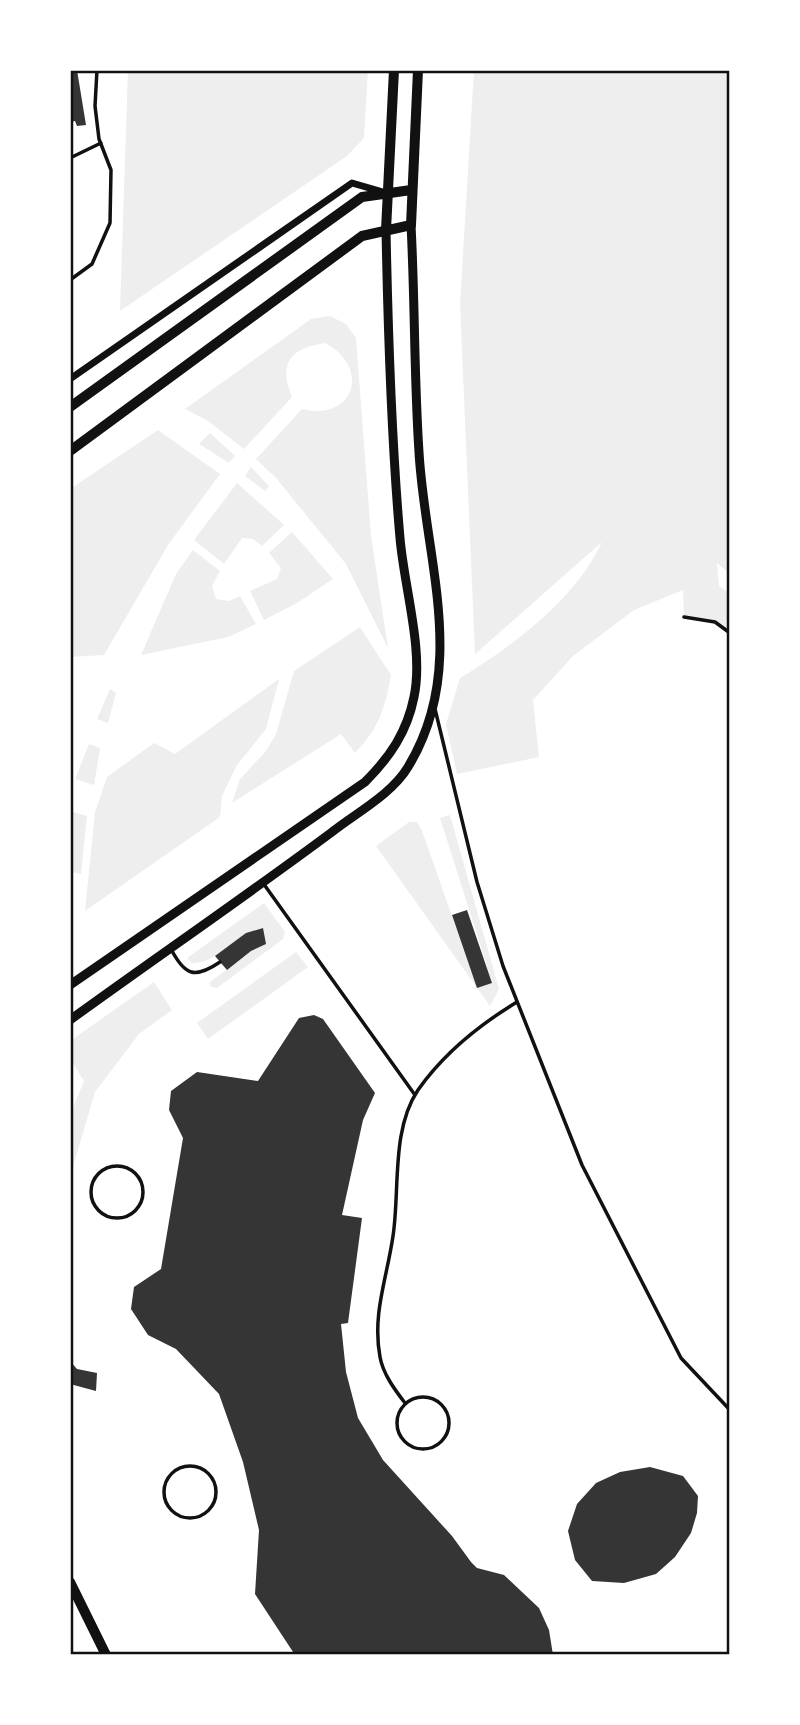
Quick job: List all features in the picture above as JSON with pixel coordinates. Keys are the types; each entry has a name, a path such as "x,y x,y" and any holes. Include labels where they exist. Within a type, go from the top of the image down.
{"main road":[{"path":"386,230 394,70"},
{"path":"70,451 362,236 411,225 418,70"},
{"path":"70,407 362,197 411,190"},
{"path":"70,1582 106,1655"}],"street":[{"path":"70,379 352,183 387,193"},
{"path":"70,1020 263,883 382,793 407,769 434,708 443,649 419,454 411,225"},
{"path":"70,985 365,782 390,758 405,727 415,695 417,662 402,564 392,449 386,230"}],"lane":[{"path":"70,280 92,264 110,223 111,170 101,143 95,106 97,70"},
{"path":"70,158 101,143"},
{"path":"684,617 715,622 730,633"},
{"path":"434,708 477,882 517,1002 582,1165 681,1358 730,1410"},
{"path":"263,883 416,1096"},
{"path":"170,948 179,965 191,973 205,972 220,962"},
{"path":"405,1403 393,1387 380,1359 377,1309 393,1235 396,1161 416,1096 446,1058 480,1025 517,1002"},
{"path":"114,1166 131,1170 142,1182 139,1208 124,1218 107,1216 94,1205 91,1197 94,1180 106,1169 114,1166"},
{"path":"420,1396 443,1405 449,1421 444,1438 438,1444 421,1449 405,1442 400,1435 397,1418 405,1403 420,1396"},
{"path":"187,1466 203,1469 214,1482 216,1490 211,1507 197,1517 179,1516 166,1504 166,1479 187,1466"}],"shaded area":[{"path":"128,70 368,70 364,138 347,156 120,311"},
{"path":"474,70 730,70 730,574 717,563 719,586 730,593 730,633 715,622 684,617 683,590 634,610 573,656 533,700 539,757 457,774 446,724 460,678 541,620 576,584 602,542 475,654 460,304"},
{"path":"330,316 346,324 356,338 371,536 388,648 346,564 276,478 256,459 302,409 320,411 334,408 345,400 351,390 352,378 348,365 339,353 325,343 313,345 295,354 287,367 286,375 292,397 244,449 208,421 185,409 311,319"},
{"path":"158,430 220,474 168,545 104,655 70,657 70,489"},
{"path":"210,433 235,456 229,463 199,444"},
{"path":"251,467 269,486 265,491 245,476"},
{"path":"237,483 284,525 262,546 253,539 242,538 224,564 194,540"},
{"path":"292,532 333,579 297,603 264,620 250,591 277,579 281,568 269,553"},
{"path":"193,550 220,571 212,586 216,599 229,601 240,596 256,624 228,637 141,655 176,574"},
{"path":"360,627 391,675 383,708 370,735 355,753 341,734 232,803 240,779 266,751 276,734 294,671"},
{"path":"279,679 266,729 237,765 222,796 220,817 85,911 95,812 107,777 154,743 175,754"},
{"path":"110,689 116,693 108,723 97,719"},
{"path":"89,744 100,748 94,785 75,779"},
{"path":"70,811 87,816 81,874 70,872"},
{"path":"450,815 499,989 490,1006 376,846 409,822 417,822 477,987 492,982 440,818"},
{"path":"264,903 285,932 283,939 217,988 211,987 209,983 251,951 265,944 263,928 244,936 202,962 192,963 187,958"},
{"path":"296,952 308,967 208,1039 197,1023"},
{"path":"154,982 172,1010 139,1034 95,1092 70,1177 70,1115 84,1081 70,1059 70,1041"}],"building":[{"path":"70,70 77,70 86,125 77,126 75,121 70,122"},
{"path":"467,910 492,983 477,988 452,915"},
{"path":"263,928 266,944 251,951 227,970 215,956 246,933"},
{"path":"314,1015 323,1019 375,1093 363,1120 342,1215 362,1218 348,1323 341,1324 346,1372 358,1418 383,1460 452,1536 471,1562 477,1568 504,1575 539,1608 549,1630 553,1655 295,1655 255,1594 259,1530 243,1462 219,1394 176,1349 148,1335 131,1309 134,1287 161,1269 183,1138 169,1110 171,1091 197,1072 258,1081 299,1018"},
{"path":"70,1361 77,1369 97,1373 96,1391 70,1384"},
{"path":"650,1467 683,1476 698,1496 697,1513 691,1533 675,1557 656,1574 624,1583 592,1581 575,1560 568,1531 577,1504 596,1483 620,1472"}]}
